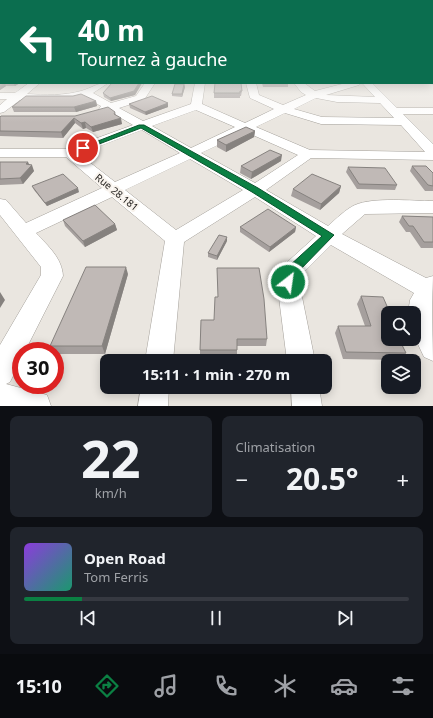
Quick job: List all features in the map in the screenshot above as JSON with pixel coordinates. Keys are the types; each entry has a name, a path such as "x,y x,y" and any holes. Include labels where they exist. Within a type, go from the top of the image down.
{"street":[{"path":"3,115 18,96 34,84"},
{"path":"0,96 63,96 95,91 102,84"},
{"path":"90,113 140,98 149,84"},
{"path":"196,106 200,84"},
{"path":"251,84 254,96 257,98 283,109 321,120 404,122"},
{"path":"300,84 304,91 314,95 330,98 383,100"},
{"path":"25,231 314,95 352,84"},
{"path":"368,84 433,152"},
{"path":"85,93 255,190 329,235 430,287 419,309 421,325 433,348"},
{"path":"0,153 69,153 196,106 308,154 433,156"},
{"path":"394,111 433,111"},
{"name":"Rue 28.181","path":"69,153 175,239"},
{"path":"160,354 175,239 255,190 308,154"},
{"path":"0,204 25,231 52,267 52,276 0,372"},
{"path":"300,354 288,282 292,271 329,235 360,209 365,207 433,207"},
{"path":"153,406 154,394"},
{"path":"306,394 308,406"},
{"path":"0,397 36,406"}],"building":[{"path":"111,84 138,84 134,91 110,98 103,93"},
{"path":"175,84 184,84 182,94 172,94"},
{"path":"215,84 241,84 242,91 240,91 240,93 214,93"},
{"path":"81,94 96,101 74,107 12,107 26,96 73,96"},
{"path":"152,96 168,103 145,112 129,104"},
{"path":"108,107 115,112 114,114 121,118 91,127 85,122 81,123 74,118 61,132 0,131 1,116 75,116"},
{"path":"246,127 255,131 226,145 217,140"},
{"path":"270,150 282,155 252,172 241,166"},
{"path":"0,162 28,162 26,164 32,165 20,178 0,179"},
{"path":"412,166 426,166 433,173 433,186 428,185"},
{"path":"348,167 385,168 397,185 359,184"},
{"path":"63,174 78,188 45,203 32,186"},
{"path":"312,174 341,186 321,204 293,189"},
{"path":"95,205 115,224 83,241 63,220"},
{"path":"268,209 296,227 270,247 240,227"},
{"path":"402,216 433,217 433,242 424,242 413,226 409,226"},
{"path":"219,235 227,237 217,256 208,253"},
{"path":"86,267 126,267 102,346 64,346 64,342 52,342"},
{"path":"217,268 259,268 264,299 267,339 237,339 237,350 200,350 201,320 214,320 215,297 218,297"},
{"path":"361,296 383,297 387,306 381,306 381,346 402,346 406,353 346,352 338,326 371,326"}],"route":[{"path":"83,148 141,126 255,190 329,235 292,271 288,282"}]}
